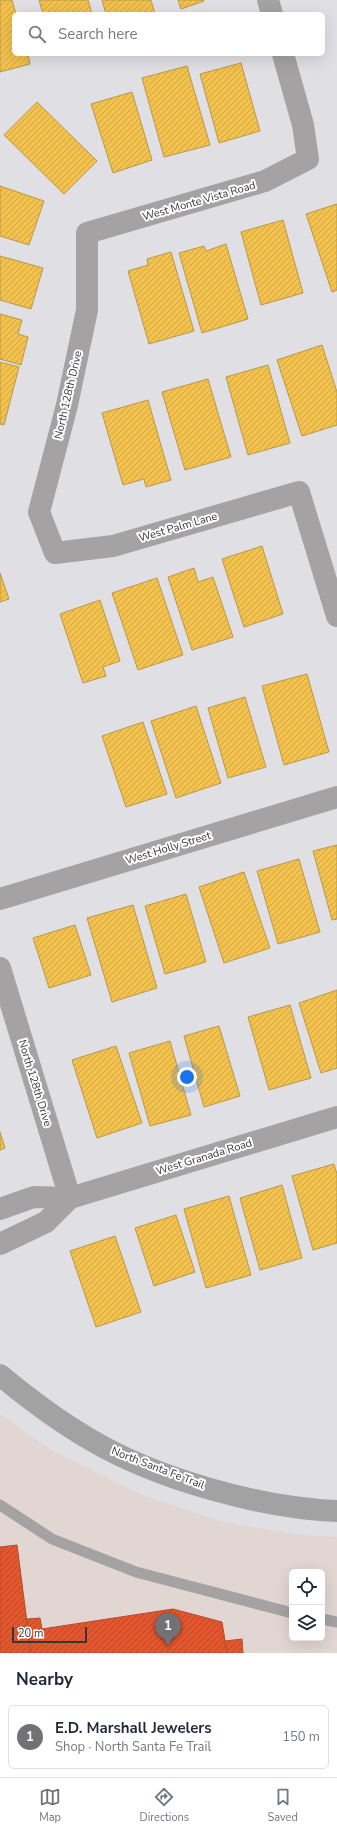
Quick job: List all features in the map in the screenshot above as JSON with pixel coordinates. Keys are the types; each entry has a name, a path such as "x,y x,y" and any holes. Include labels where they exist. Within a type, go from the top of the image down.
{"street":[{"path":"268,0 271,12"},
{"name":"West Monte Vista Road","path":"87,233 265,182 308,159 303,125 284,56"},
{"name":"North 128th Drive","path":"56,553 39,512 67,405 87,310 87,233"},
{"name":"West Palm Lane","path":"56,553 113,546 299,492 337,616"},
{"name":"West Holly Street","path":"0,899 337,797"},
{"name":"North 128th Drive","path":"0,968 70,1198"},
{"name":"West Granada Road","path":"0,1209 34,1197 70,1198 337,1117"},
{"name":"West Granada Road","path":"0,1244 46,1222 70,1198"},
{"name":"North Santa Fe Trail","path":"0,1375 34,1403 92,1441 136,1462 186,1482 250,1500 318,1510 337,1511"}],"lane":[{"path":"0,1505 52,1539 136,1572 289,1612"},
{"path":"325,1620 337,1622"}],"shaded area":[{"path":"0,1414 51,1450 144,1496 223,1522 294,1534 337,1537 337,1653 0,1653"}],"building: Homes":[{"path":"0,0 12,0 15,12 12,12 12,56 28,56 30,64 0,72"},
{"path":"39,0 88,0 91,12 42,12"},
{"path":"102,0 151,0 154,12 105,12"},
{"path":"178,0 203,0 204,1 181,9"},
{"path":"241,63 260,131 219,143 200,74"},
{"path":"187,66 210,145 164,157 142,78"},
{"path":"132,92 152,160 113,173 91,104"},
{"path":"37,102 97,161 64,194 4,135"},
{"path":"0,186 44,201 29,245 0,236"},
{"path":"337,204 337,290 332,292 306,214"},
{"path":"283,220 303,293 261,305 241,232"},
{"path":"226,244 248,319 202,333 179,253 204,246 206,251"},
{"path":"171,252 194,331 149,344 128,271 148,265 147,259"},
{"path":"0,256 43,268 31,309 0,300"},
{"path":"0,314 22,320 18,334 28,337 21,365 0,359"},
{"path":"322,345 337,392 337,425 302,436 277,360"},
{"path":"0,362 19,367 4,425 0,424"},
{"path":"268,365 290,443 248,455 226,377"},
{"path":"208,379 231,457 185,470 162,392"},
{"path":"148,400 171,480 146,487 144,479 123,485 102,413"},
{"path":"262,546 283,614 244,627 222,559"},
{"path":"194,568 198,582 213,577 233,637 192,650 168,577"},
{"path":"0,573 9,599 0,602"},
{"path":"157,578 183,655 138,670 112,593"},
{"path":"100,600 120,661 103,667 106,676 83,683 60,614"},
{"path":"307,674 329,752 284,765 262,686"},
{"path":"245,697 266,767 228,778 208,708"},
{"path":"196,706 221,783 176,798 151,721"},
{"path":"143,722 167,794 126,807 102,736"},
{"path":"337,845 337,919 332,920 313,851"},
{"path":"299,859 320,932 278,944 257,871"},
{"path":"244,872 270,948 224,963 199,887"},
{"path":"186,894 206,962 165,974 145,906"},
{"path":"133,905 157,988 112,1002 87,918"},
{"path":"75,925 91,975 49,988 33,938"},
{"path":"337,990 337,1068 321,1073 299,1003"},
{"path":"290,1005 311,1078 269,1090 248,1017"},
{"path":"219,1026 240,1096 204,1107 184,1036"},
{"path":"170,1041 191,1115 150,1126 129,1053"},
{"path":"116,1046 142,1123 97,1138 72,1060"},
{"path":"0,1132 5,1148 0,1150"},
{"path":"334,1164 337,1174 337,1243 313,1250 292,1176"},
{"path":"282,1185 302,1258 260,1270 240,1198"},
{"path":"229,1196 251,1275 206,1288 184,1209"},
{"path":"176,1215 195,1272 154,1286 135,1228"},
{"path":"115,1236 141,1312 96,1327 70,1251"}],"building: Shops":[{"path":"17,1545 31,1653 0,1653 0,1547"},
{"path":"173,1609 222,1622 227,1653 31,1653 27,1619 40,1618 42,1629"},
{"path":"242,1639 243,1653 227,1653 225,1641"}],"place":[{"name":"E.D. Marshall Jewelers","path":"168,1646"}]}
